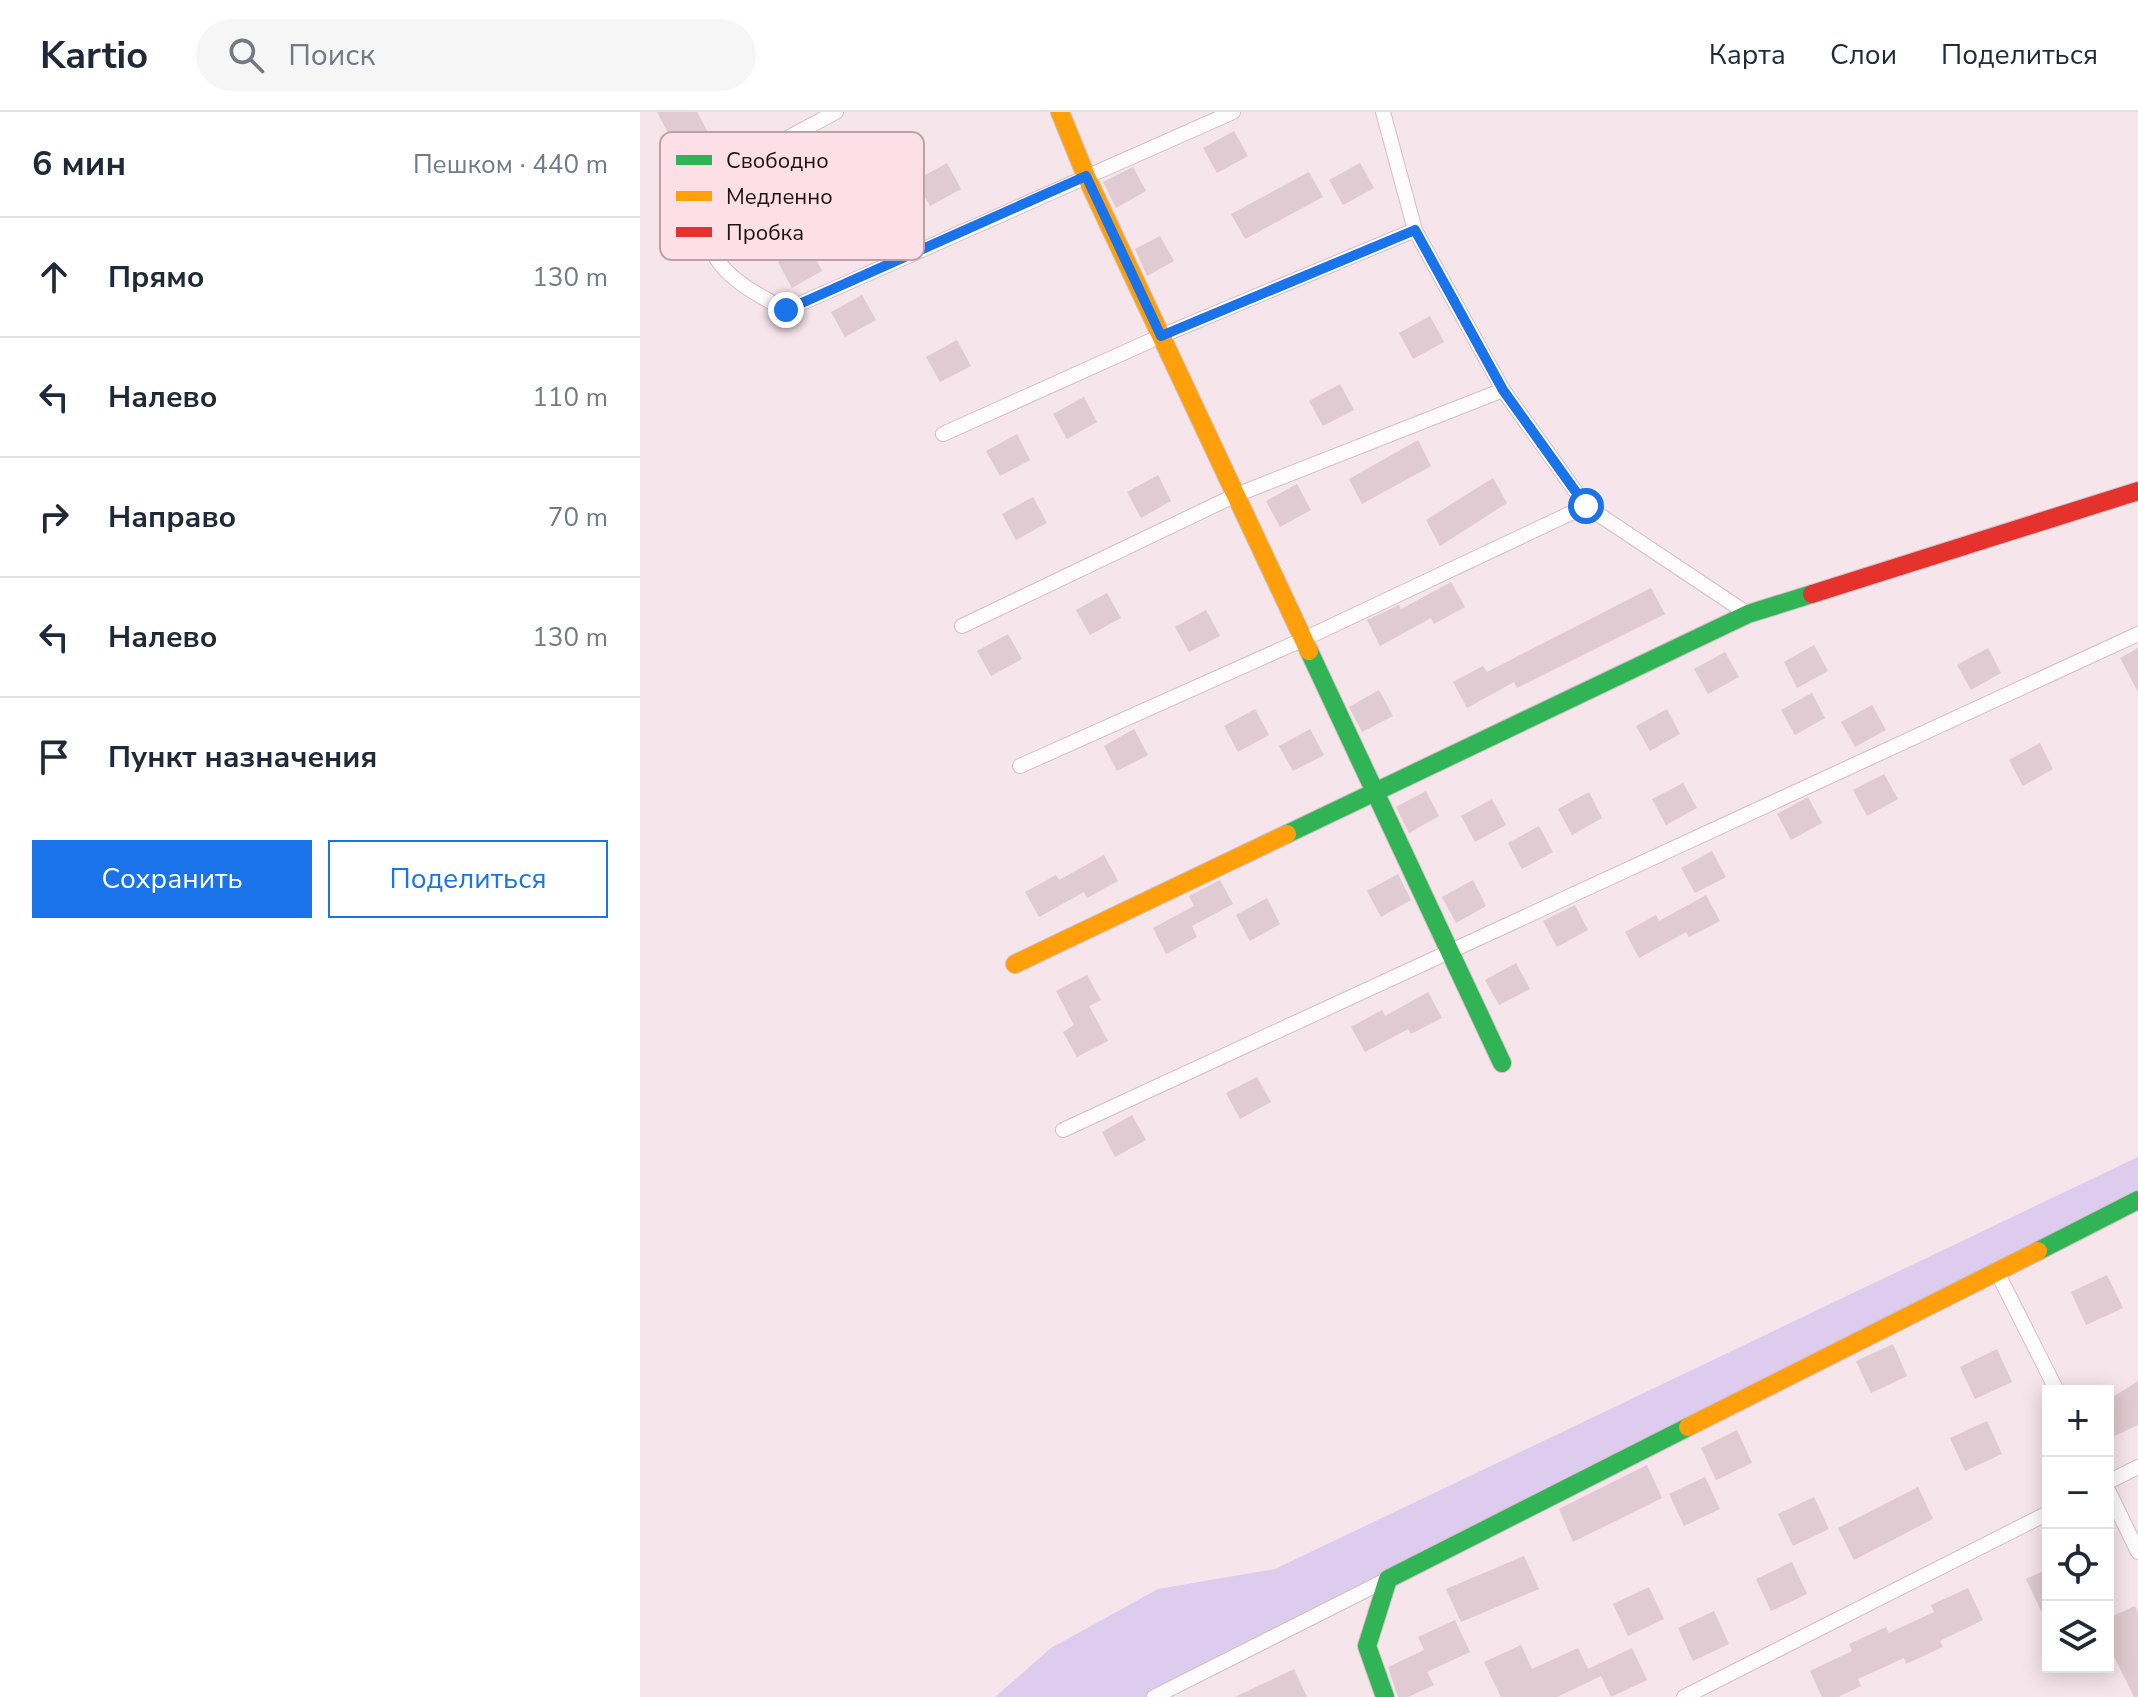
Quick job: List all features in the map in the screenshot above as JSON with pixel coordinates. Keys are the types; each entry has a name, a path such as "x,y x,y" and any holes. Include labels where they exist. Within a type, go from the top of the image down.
{"street":[{"path":"799,132 836,112"},
{"path":"1060,112 1086,176 1502,1063"},
{"path":"924,248 1233,112"},
{"path":"1383,112 1415,230 1503,390 1586,506 1748,614"},
{"path":"943,434 1161,336 1415,230"},
{"path":"716,260 738,285 786,310 898,260"},
{"path":"962,626 1236,495 1503,390"},
{"path":"1015,964 1748,614 2138,491"},
{"path":"1020,766 1304,639 1586,506"},
{"path":"1063,1130 2138,634"},
{"path":"1154,1697 2138,1200"},
{"path":"1997,1272 2054,1385"},
{"path":"2114,1479 2138,1467"},
{"path":"2114,1502 2138,1552"},
{"path":"1684,1697 2042,1516"},
{"path":"1385,1697 1367,1646 1388,1579"}],"shaded area":[{"path":"2138,1157 2138,1198 1154,1697 995,1697 1051,1648 1158,1589 1275,1569"}],"building":[{"path":"657,112 697,112 708,132 668,132"},
{"path":"1234,131 1248,156 1217,173 1203,148"},
{"path":"947,163 961,189 930,206 924,195 924,176"},
{"path":"1360,163 1374,188 1343,205 1329,180"},
{"path":"1133,167 1146,191 1116,208 1103,182"},
{"path":"1309,172 1323,197 1245,239 1231,214"},
{"path":"1160,236 1174,261 1147,276 1135,249"},
{"path":"816,260 822,271 792,288 778,262"},
{"path":"862,295 876,320 845,337 831,312"},
{"path":"1430,316 1444,342 1413,359 1399,333"},
{"path":"957,340 971,366 940,382 926,357"},
{"path":"1340,384 1354,410 1323,426 1309,401"},
{"path":"1084,397 1097,422 1067,439 1053,414"},
{"path":"1017,434 1030,460 1000,476 986,451"},
{"path":"1418,440 1431,466 1362,504 1349,479"},
{"path":"1158,475 1171,501 1141,518 1127,492"},
{"path":"1493,478 1507,503 1440,546 1426,520"},
{"path":"1297,484 1311,510 1280,527 1266,501"},
{"path":"1033,497 1047,523 1016,540 1002,514"},
{"path":"1451,582 1465,607 1434,624 1431,618 1380,646 1367,620 1399,605 1401,609"},
{"path":"1651,588 1665,614 1517,688 1514,682 1467,708 1453,682 1483,666 1487,672"},
{"path":"1107,593 1121,618 1090,635 1076,610"},
{"path":"1206,610 1220,636 1189,652 1175,627"},
{"path":"1008,634 1022,659 991,676 977,651"},
{"path":"1814,645 1828,671 1797,688 1784,662"},
{"path":"1988,648 2001,673 1971,690 1957,665"},
{"path":"2138,648 2138,692 2120,658"},
{"path":"1725,652 1739,677 1708,694 1694,669"},
{"path":"1379,690 1393,716 1362,732 1349,707"},
{"path":"1812,693 1825,718 1795,735 1781,710"},
{"path":"1872,705 1886,730 1855,747 1841,722"},
{"path":"1255,709 1269,735 1238,752 1224,726"},
{"path":"1667,709 1680,734 1650,751 1636,726"},
{"path":"1134,729 1148,755 1117,771 1104,746"},
{"path":"1310,729 1324,755 1293,771 1279,746"},
{"path":"2040,743 2053,769 2023,786 2009,760"},
{"path":"1884,774 1898,799 1867,816 1853,790"},
{"path":"1683,783 1697,808 1666,825 1652,799"},
{"path":"1426,791 1439,816 1409,833 1396,807"},
{"path":"1589,792 1602,818 1572,835 1558,809"},
{"path":"1808,797 1822,823 1791,840 1777,814"},
{"path":"1492,799 1506,825 1475,842 1461,816"},
{"path":"1539,826 1553,852 1522,869 1508,843"},
{"path":"1712,851 1726,877 1695,893 1681,868"},
{"path":"1104,855 1118,881 1087,898 1084,892 1039,917 1025,892 1056,875 1059,880"},
{"path":"1398,874 1411,900 1381,917 1367,891"},
{"path":"1220,880 1233,904 1192,926 1197,937 1166,954 1153,928 1194,906 1189,896"},
{"path":"1473,880 1486,906 1456,923 1442,897"},
{"path":"1706,895 1720,921 1689,937 1686,932 1639,958 1625,932 1656,915 1659,921"},
{"path":"1267,898 1280,924 1250,941 1236,915"},
{"path":"1575,905 1588,930 1557,947 1543,921"},
{"path":"1516,963 1530,989 1499,1005 1485,980"},
{"path":"1087,975 1101,1000 1089,1006 1108,1041 1077,1057 1063,1032 1074,1025 1056,991"},
{"path":"1428,992 1442,1018 1411,1034 1408,1029 1365,1052 1351,1027 1382,1010 1385,1016"},
{"path":"1257,1077 1271,1102 1240,1119 1226,1093"},
{"path":"1132,1115 1146,1140 1115,1157 1102,1132"},
{"path":"2107,1275 2123,1308 2086,1325 2071,1292"},
{"path":"1893,1344 1907,1376 1871,1393 1856,1361"},
{"path":"1997,1349 2012,1382 1975,1399 1960,1367"},
{"path":"2138,1381 2138,1425 2114,1436 2114,1396"},
{"path":"1987,1421 2002,1454 1965,1471 1950,1438"},
{"path":"1737,1430 1752,1463 1716,1480 1701,1448"},
{"path":"1647,1465 1662,1498 1573,1542 1559,1509"},
{"path":"1705,1477 1720,1509 1684,1526 1669,1494"},
{"path":"1918,1487 1933,1519 1854,1560 1838,1528"},
{"path":"1814,1497 1829,1529 1793,1546 1778,1514"},
{"path":"1524,1556 1539,1589 1461,1622 1446,1589"},
{"path":"1792,1562 1807,1594 1771,1611 1756,1579"},
{"path":"2042,1572 2042,1613 2026,1579"},
{"path":"1649,1587 1664,1619 1628,1636 1613,1604"},
{"path":"1968,1588 1983,1620 1940,1641 1943,1647 1906,1664 1904,1658 1858,1679 1861,1686 1838,1697 1822,1697 1810,1671 1852,1651 1849,1644 1886,1627 1889,1633 1934,1612 1931,1605"},
{"path":"2135,1606 2138,1613 2138,1697 2134,1697 2114,1656 2114,1615"},
{"path":"1714,1611 1729,1644 1693,1661 1678,1628"},
{"path":"1455,1620 1470,1652 1427,1672 1434,1685 1408,1697 1398,1697 1388,1667 1424,1650 1418,1637"},
{"path":"1521,1645 1532,1669 1578,1648 1588,1669 1632,1648 1647,1680 1611,1697 1601,1676 1557,1697 1501,1697 1484,1662"},
{"path":"1294,1669 1307,1697 1235,1697"}],"traffic: fast":[{"path":"1287,834 1748,614 1812,594"},
{"path":"1309,651 1502,1063"},
{"path":"2038,1251 2138,1200"},
{"path":"1385,1697 1367,1646 1388,1579 1688,1427"}],"traffic: slow":[{"path":"1060,112 1086,176 1309,651"},
{"path":"1015,964 1287,834"},
{"path":"1688,1427 2038,1251"}],"traffic: jam":[{"path":"1812,594 2138,491"}],"route":[{"path":"786,310 1086,176 1161,336 1415,230 1503,390 1586,506"}]}
